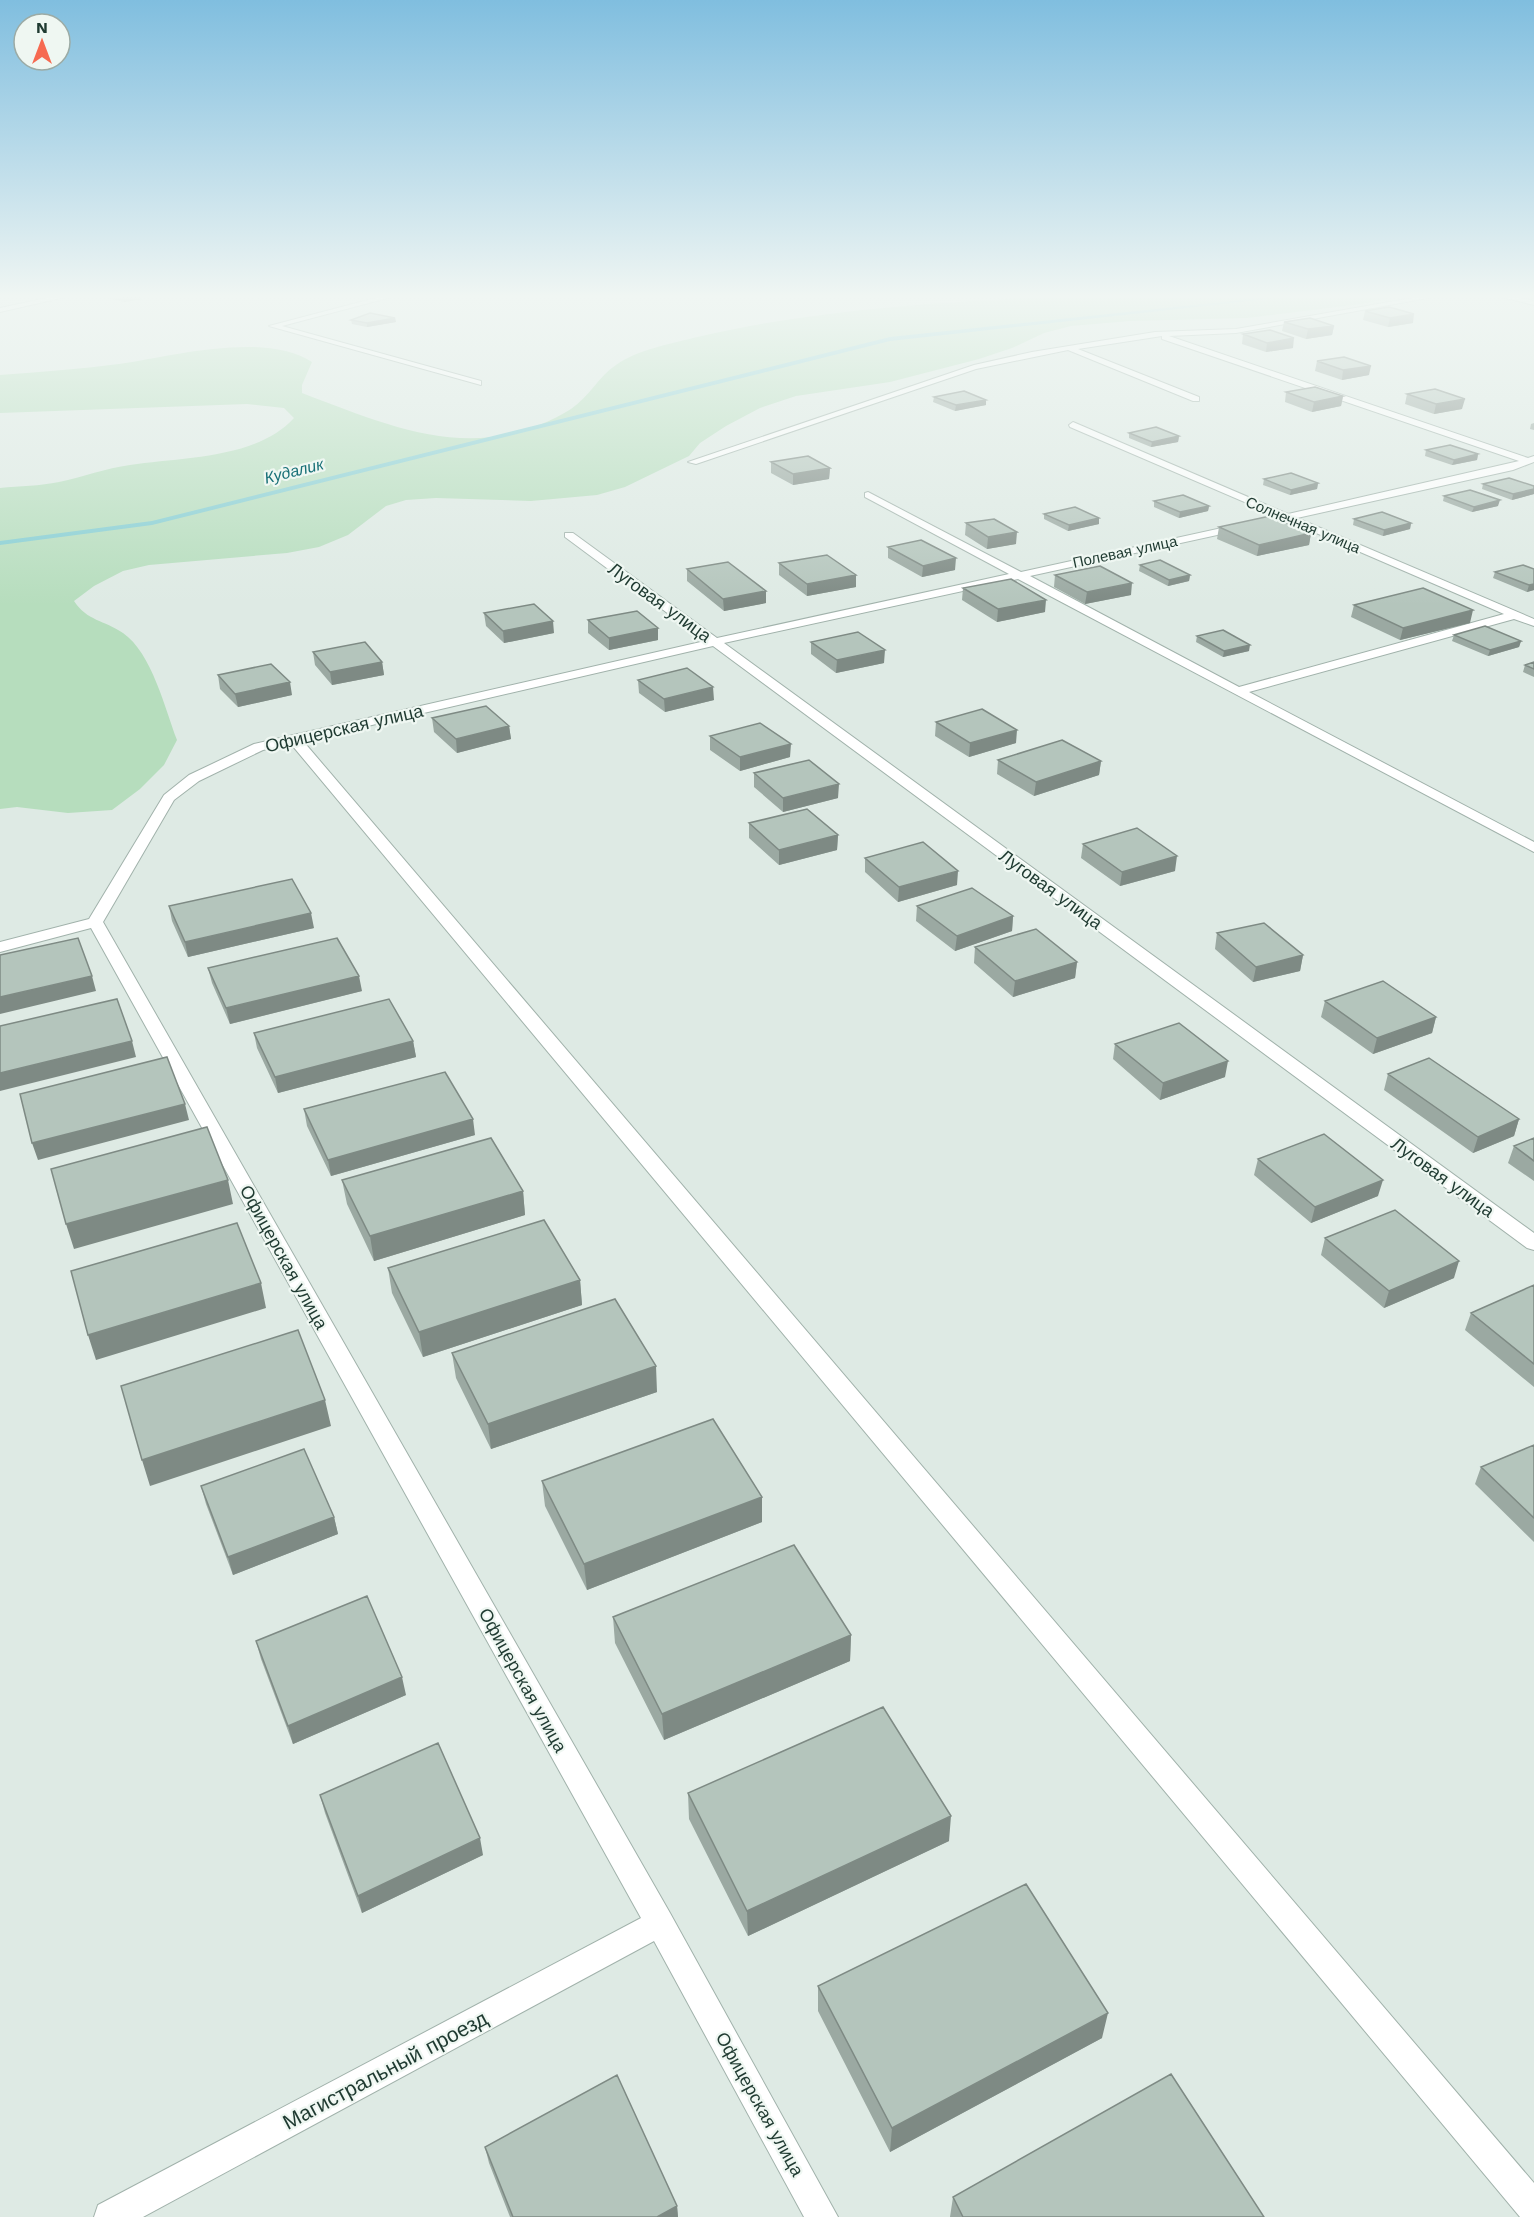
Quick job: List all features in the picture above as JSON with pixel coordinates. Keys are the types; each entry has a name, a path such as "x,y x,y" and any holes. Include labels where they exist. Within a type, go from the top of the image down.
{"street":[{"path":"693,462 881,398"},
{"path":"1347,398 1530,460"},
{"name":"Солнечная улица","path":"1073,425 1534,623"},
{"name":"Полевая улица","path":"715,642 1510,468 1530,460"},
{"path":"1510,468 1526,473"},
{"path":"868,495 1534,848"},
{"name":"Луговая улица","path":"569,535 1534,1244"},
{"path":"1238,691 1514,615"},
{"name":"Офицерская улица","path":"715,642 259,747 194,778 169,798 94,922 660,1923 822,2217"},
{"path":"294,739 1534,2208"},
{"path":"0,947 94,922"},
{"name":"Магистральный проезд","path":"110,2217 660,1923"}],"green space":[{"path":"0,398 317,398 403,428 436,436 469,438 503,435 537,426 571,409 583,399 789,398 760,408 726,426 700,443 689,456 625,487 597,495 531,501 436,498 406,500 386,506 348,535 319,547 287,553 149,565 123,571 94,586 74,601 84,613 123,633 142,654 150,667 177,740 164,765 140,789 112,810 68,813 17,807 0,809 0,488 52,483 121,466 218,454 240,449 260,442 294,418 284,408 247,404 0,413"}],"building":[{"path":"938,398 986,400 956,405"},
{"path":"1304,398 1331,398 1314,402"},
{"path":"1420,398 1465,399 1436,404"},
{"path":"1156,427 1179,436 1152,442 1129,433"},
{"path":"1450,445 1478,454 1454,460 1426,450"},
{"path":"808,456 830,468 793,474 771,462"},
{"path":"1291,473 1318,483 1291,490 1264,479"},
{"path":"1509,478 1534,486 1534,489 1513,494 1483,484"},
{"path":"1470,490 1500,500 1474,507 1444,496"},
{"path":"1183,495 1209,506 1180,512 1154,501"},
{"path":"1075,507 1099,518 1069,525 1044,514"},
{"path":"1382,512 1411,523 1384,530 1354,519"},
{"path":"1270,516 1311,533 1259,545 1219,527"},
{"path":"994,519 1017,532 988,537 966,523"},
{"path":"921,540 956,558 923,566 888,547"},
{"path":"827,555 856,575 807,584 779,563"},
{"path":"1160,560 1190,575 1169,580 1140,565"},
{"path":"728,562 766,591 723,599 687,569"},
{"path":"1523,565 1534,569 1534,584 1529,585 1495,572"},
{"path":"1100,566 1132,583 1087,592 1055,575"},
{"path":"1011,579 1046,600 998,609 963,588"},
{"path":"1423,588 1473,610 1403,628 1354,605"},
{"path":"534,604 553,621 503,631 484,613"},
{"path":"637,611 658,628 609,638 588,620"},
{"path":"1485,626 1521,641 1490,650 1454,635"},
{"path":"1223,630 1250,645 1224,651 1197,636"},
{"path":"858,632 885,650 837,660 811,642"},
{"path":"365,642 382,662 330,672 313,652"},
{"path":"1534,662 1534,669 1525,665"},
{"path":"271,664 290,682 235,694 218,675"},
{"path":"687,668 713,687 664,699 638,680"},
{"path":"486,706 509,726 456,739 432,718"},
{"path":"982,709 1017,730 970,743 936,722"},
{"path":"760,723 791,744 740,757 710,736"},
{"path":"1062,740 1101,761 1036,782 998,760"},
{"path":"809,760 839,784 783,798 754,773"},
{"path":"807,809 838,835 779,850 749,823"},
{"path":"1137,828 1177,856 1122,872 1083,844"},
{"path":"923,842 958,871 899,887 865,858"},
{"path":"292,879 311,913 185,942 169,906"},
{"path":"972,888 1013,916 957,936 917,906"},
{"path":"1264,923 1303,955 1256,967 1217,933"},
{"path":"1036,929 1077,962 1015,981 975,947"},
{"path":"78,938 92,976 0,997 0,955"},
{"path":"337,938 359,976 226,1008 208,968"},
{"path":"1383,981 1436,1017 1377,1038 1325,1001"},
{"path":"117,999 132,1041 0,1073 0,1026"},
{"path":"389,999 413,1041 275,1077 254,1033"},
{"path":"1179,1023 1228,1061 1163,1083 1115,1044"},
{"path":"167,1057 185,1104 32,1143 20,1094"},
{"path":"1429,1058 1519,1119 1478,1137 1388,1074"},
{"path":"445,1072 473,1119 328,1160 304,1109"},
{"path":"207,1127 228,1180 66,1224 51,1169"},
{"path":"1324,1134 1383,1180 1315,1207 1258,1159"},
{"path":"491,1138 523,1191 370,1236 342,1180"},
{"path":"1534,1138 1534,1161 1514,1146"},
{"path":"1395,1210 1459,1261 1389,1291 1325,1238"},
{"path":"544,1220 580,1280 419,1332 388,1268"},
{"path":"237,1223 261,1283 88,1335 71,1271"},
{"path":"1534,1285 1534,1364 1471,1313"},
{"path":"615,1299 656,1366 488,1424 452,1353"},
{"path":"298,1330 325,1400 142,1460 121,1386"},
{"path":"713,1419 762,1497 584,1564 542,1481"},
{"path":"1534,1445 1534,1518 1481,1467"},
{"path":"304,1449 334,1517 228,1557 201,1486"},
{"path":"794,1545 851,1635 662,1714 613,1617"},
{"path":"367,1596 402,1677 288,1726 256,1641"},
{"path":"883,1707 951,1816 747,1911 688,1793"},
{"path":"438,1743 480,1838 358,1896 320,1795"},
{"path":"1026,1884 1108,2013 892,2128 818,1986"},
{"path":"1171,2074 1264,2217 963,2217 953,2197"},
{"path":"617,2075 677,2206 657,2217 513,2217 485,2147"}],"waterway":[{"name":"Кудалик","path":"0,543 152,523 652,398"}]}
